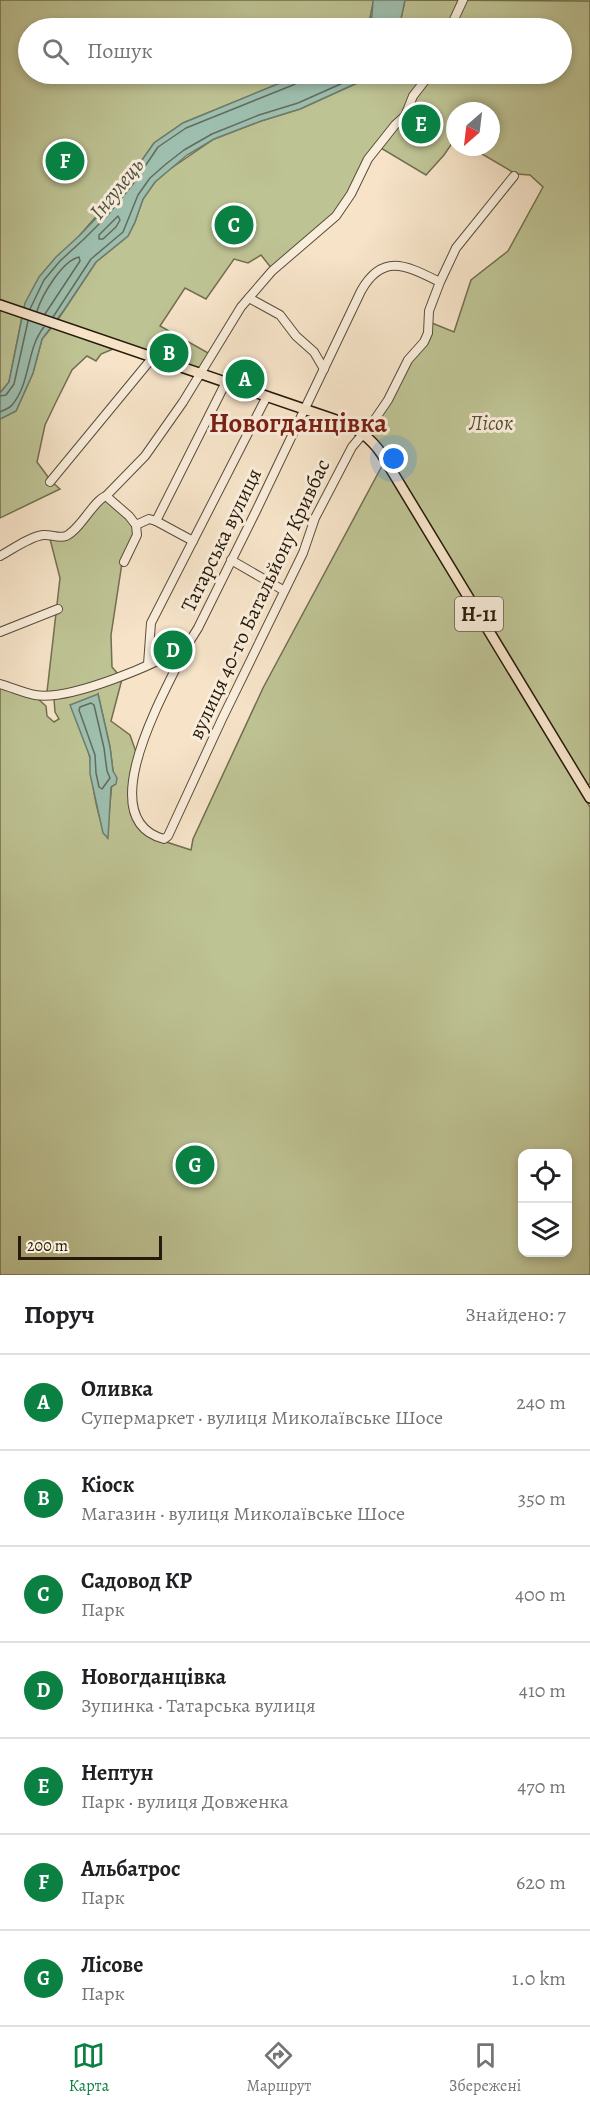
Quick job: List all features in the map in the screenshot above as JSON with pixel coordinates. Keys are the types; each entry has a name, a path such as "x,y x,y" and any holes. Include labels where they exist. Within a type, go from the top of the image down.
{"main road":[{"name":"Н-11","path":"4,306 339,421 363,433 381,453 590,798"}],"street":[{"path":"455,18 463,0"},
{"path":"0,556 41,535 58,538 68,535 90,514 102,497 106,496 144,456 183,402 234,318 272,271 336,216 351,194 368,159 405,116 413,96 422,84"},
{"name":"вулиця 40-го Батальйону Кривбас","path":"142,828 164,839 168,836 283,590 289,583 303,553 315,518 346,457 388,400 408,360 424,342 428,333 429,311 456,248 514,176"},
{"name":"Татарська вулиця","path":"142,828 134,816 132,807 137,755 188,644 361,291 373,272 393,265 414,269 440,282"},
{"path":"249,298 280,315 296,336 319,358 324,369"},
{"path":"50,482 153,357"},
{"path":"156,521 226,382"},
{"path":"148,664 151,623 267,396"},
{"path":"106,496 136,525 137,535 124,562"},
{"path":"136,525 149,519 193,541"},
{"path":"231,560 283,590"},
{"path":"0,632 57,609"},
{"path":"0,684 36,695 56,694 119,677 173,654 188,644"}],"green space":[{"path":"0,0 373,0 370,18 18,18 18,84 278,84 183,123 154,143 128,180 80,235 24,309 0,305"},
{"name":"Лісок","path":"405,0 590,1 590,784 587,785 367,432 377,423 432,323 454,332 471,280 508,251 543,187 530,175 516,174 485,156 500,156 500,102 446,102 446,152 426,175 376,145 335,214 272,269 261,255 248,263 234,259 206,299 185,288 160,326 210,354 200,370 173,360 175,351 165,347 157,354 57,321 96,262 128,236 143,199 155,182 214,139 300,109 355,84 572,84 572,18 401,18"},
{"path":"0,308 22,317 9,382 0,393"},
{"path":"52,327 113,349 101,354 96,361 87,356 72,370 45,425 37,462 60,489 0,518 0,419 16,411 33,373 42,339"},
{"path":"383,464 590,807 590,1275 0,1275 0,687 38,699 46,706 47,716 54,722 59,719 55,712 54,699 122,679 111,721 130,735 136,752 130,807 136,823 151,837 191,850 193,839 263,688","holes":["98,694 113,771 107,837 97,809 88,749 81,732"]},
{"path":"107,498 134,526 135,534 122,563 111,635 112,667 118,674 70,690 47,692 60,578 50,539 60,539"}],"water":[{"path":"373,0 405,0 401,18 371,18"},
{"path":"278,84 355,84 300,109 214,139 187,155 155,182 143,199 128,236 96,262 42,339 33,373 16,411 0,419 0,393 9,382 25,303 39,277 102,212 154,143 183,123"},
{"path":"98,694 113,771 117,778 116,784 111,787 108,838 103,833 101,824 90,774 90,757 70,705"}],"place":[{"name":"Нептун","path":"421,124"},
{"name":"Альбатрос","path":"65,161"},
{"name":"Садовод КР","path":"234,225"},
{"name":"Кіоск","path":"169,353"},
{"name":"Оливка","path":"245,379"},
{"name":"Новогданцівка","path":"173,650"},
{"name":"Лісове","path":"195,1165"}],"district":[{"name":"Новогданцівка","path":"298,423"}],"water label":[{"name":"Інгулець","path":"116,188"}]}
